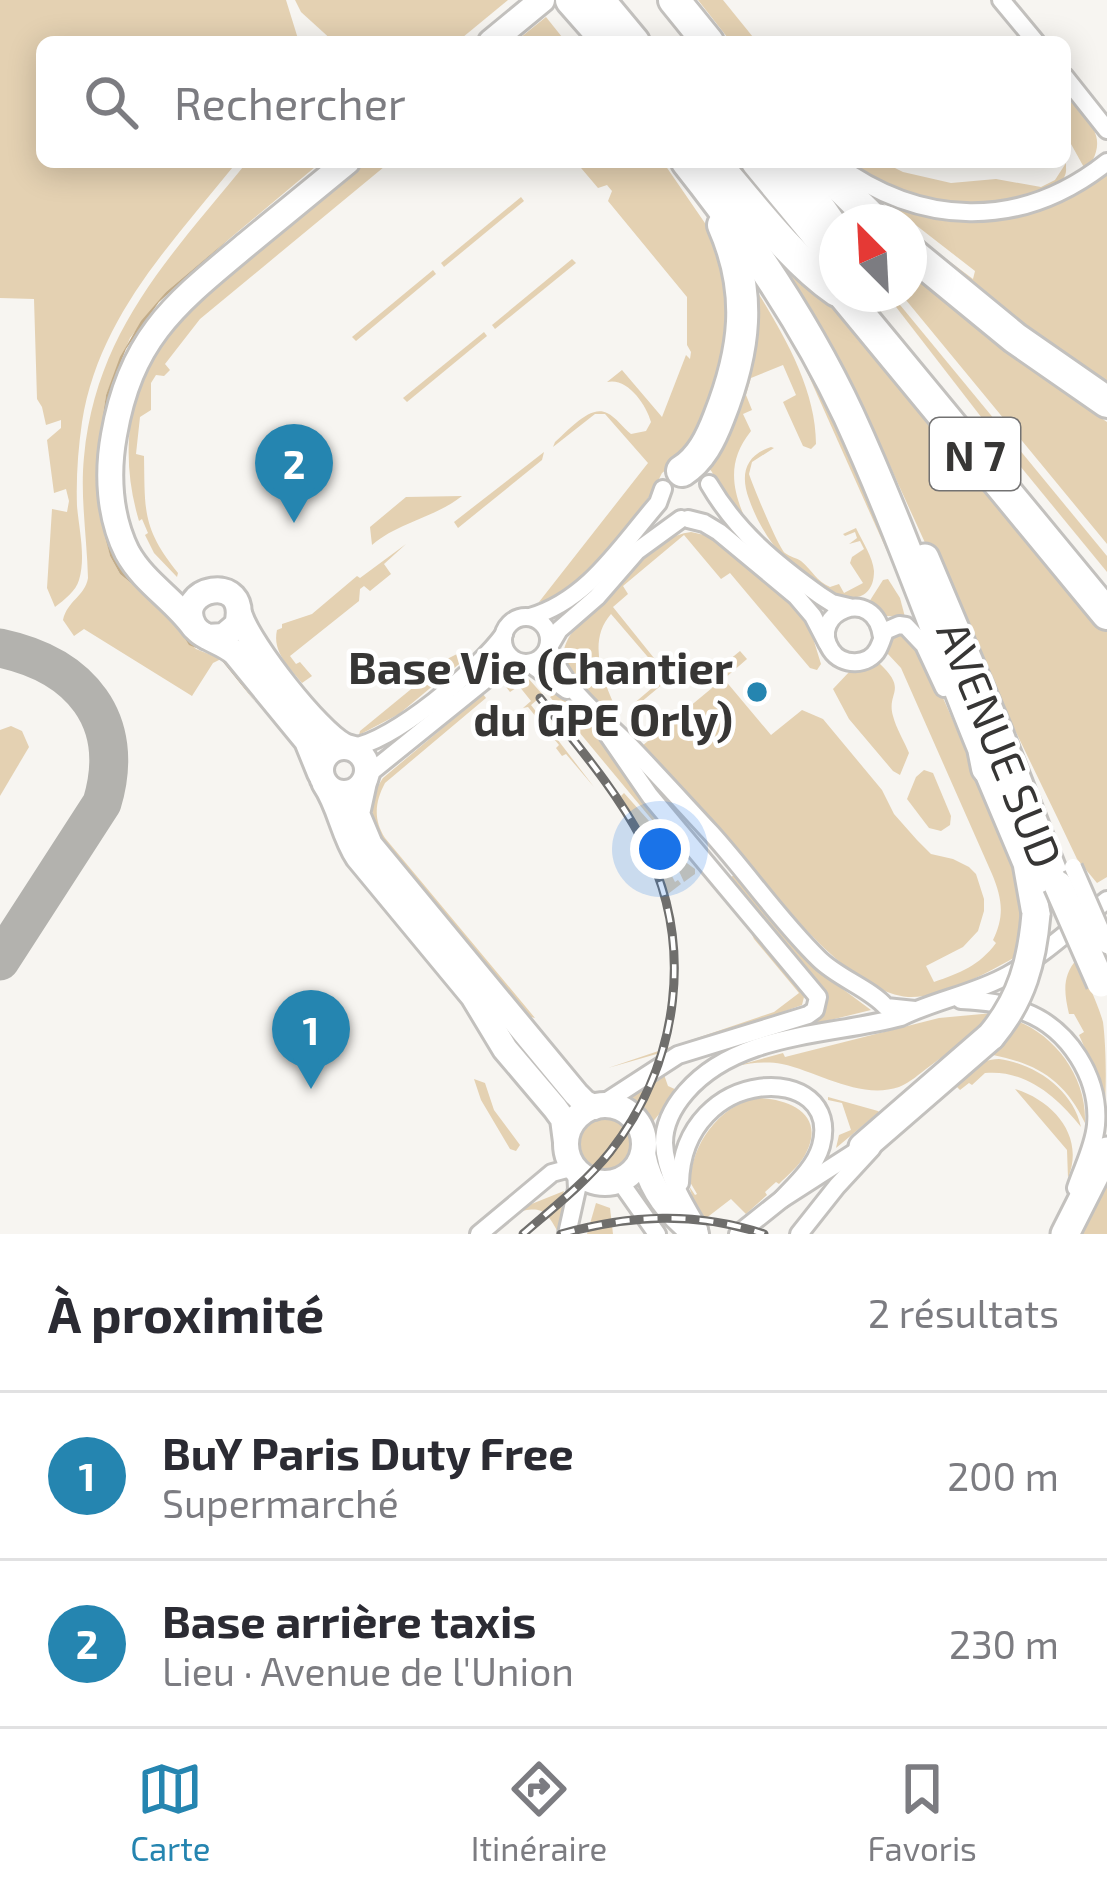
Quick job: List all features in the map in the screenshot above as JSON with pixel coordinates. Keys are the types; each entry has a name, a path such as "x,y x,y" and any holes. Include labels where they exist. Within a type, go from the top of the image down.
{"highway":[{"path":"554,0 584,36"},
{"path":"572,0 603,36"},
{"path":"599,0 629,36"},
{"path":"623,0 653,36"},
{"path":"658,0 687,36"},
{"path":"674,0 703,36"},
{"name":"N 7","path":"739,168 819,258"},
{"path":"762,168 819,237"},
{"path":"792,168 819,208"},
{"path":"821,168 858,204"},
{"path":"712,177 819,275"},
{"path":"712,177 835,387 983,748 987,768"},
{"path":"684,481 716,425 733,382 743,331 739,275 712,177"},
{"path":"927,266 1015,338 1107,402"},
{"name":"N 7","path":"866,312 1107,614"},
{"name":"N 7","path":"867,312 1107,585"},
{"path":"809,341 829,354 860,410 925,558"}],"main road":[{"name":"AVENUE SUD","path":"925,558 1021,789 1066,876 1104,990"},
{"path":"863,1147 991,1036 1020,991 1036,914 1027,863 987,768"},
{"path":"1063,1232 1107,1151"}],"street":[{"path":"499,36 542,0"},
{"path":"1001,0 1031,36"},
{"path":"1071,85 1107,130"},
{"path":"842,168 876,190 905,201 936,211 976,213 1016,208 1054,196 1107,162"},
{"path":"340,168 173,306 137,358 120,407 110,460 112,499 119,531 139,570 201,632 236,653 307,741 358,857 473,997 505,1049 555,1108 565,1125 578,1190 567,1234"},
{"path":"120,407 119,474 126,514 149,564 185,591 221,590 236,599 251,642 322,729 363,756 368,769 358,814 370,845 576,1094 585,1103 618,1107 634,1118 643,1136 647,1173 669,1208 699,1234"},
{"path":"684,481 711,497 705,510 637,551 597,597 559,629 542,658 490,676 353,791 334,791 323,778 322,761 328,752 372,743 402,726 481,660 514,620 566,603 684,481"},
{"path":"684,481 664,504 674,515 719,532 796,596 842,660 859,663 875,654 885,631 899,625 919,636 969,742 987,768"},
{"path":"684,481 821,596 873,614 882,637"},
{"path":"205,592 193,603 191,619 201,632 216,638 232,632 240,616"},
{"path":"829,646 830,622 850,608"},
{"path":"530,617 542,622 557,669 638,779 818,997 808,1016 678,1055 574,1121 566,1142"},
{"path":"504,634 508,654 577,694 633,749 823,963 886,1007 915,1010"},
{"path":"1066,876 1107,945"},
{"path":"699,1234 667,1162 664,1139 683,1095 711,1068 766,1046 901,1017 988,985 1024,965 1107,900"},
{"path":"948,1000 983,1001 1024,1011 1055,1030 1084,1068 1095,1099 1096,1130 1063,1232"},
{"path":"682,1196 680,1168 704,1119 733,1094 773,1086 811,1101 822,1128 822,1144 814,1161 782,1199"},
{"path":"799,1234 895,1121"},
{"path":"740,1233 782,1199 863,1147"},
{"path":"478,1234 552,1173 575,1168 592,1181 620,1180 634,1170 643,1154"},
{"path":"620,1180 657,1234"}],"shaded area":[{"path":"0,0 286,0 297,36 36,36 36,168 232,168 164,252 104,348 79,443 81,571 75,588 55,607 47,588 52,509 67,512 69,501 66,489 54,493 47,440 61,428 61,420 46,425 37,399 34,299 0,298"},
{"path":"295,0 508,0 464,36 327,36"},
{"path":"698,0 723,0 752,36 726,36"},
{"path":"546,17 561,36 522,36"},
{"path":"1071,103 1096,136 1096,152 1086,171 1071,144"},
{"path":"242,168 314,168 166,292 130,338 106,395 98,447 100,512 110,556 120,574 172,617 196,649 221,659 213,663 192,696 84,629 74,636 63,620 88,578 84,457 104,371 142,297"},
{"path":"359,168 383,168 200,319 165,364 170,370 164,376 156,375 151,383 151,410 140,417 136,454 144,456 152,531 177,577 154,553 142,519 139,521 129,442 147,367 194,305"},
{"path":"581,168 667,168 709,229 735,306 708,418 591,571 553,602 539,602 648,463 605,414 595,414 553,447 555,442 579,420 600,411 613,417 631,434 646,431 651,422 640,400 622,384 607,382 622,370 662,417 691,352 687,297 608,201 612,191 607,185 598,188"},
{"path":"853,168 895,168 951,183 996,179 1041,187 1066,168 1055,188 999,203 961,205 923,198 869,179"},
{"path":"1107,170 1107,387 927,252 927,244 973,279 975,271 927,234 927,215 1004,218 1080,188"},
{"path":"724,181 819,292 819,312 836,312 1107,627 1107,877 1097,883 1077,859 853,385"},
{"path":"521,197 524,201 444,267 441,263"},
{"path":"230,238 159,302 126,349 105,410 99,459 112,546 126,572 173,615 191,644 221,657 256,703 219,657 189,645 172,617 120,574 110,556 97,489 98,447 106,395 120,357 141,321 166,292"},
{"path":"572,259 576,263 495,329 492,325"},
{"path":"433,270 436,274 356,341 352,337"},
{"path":"752,283 803,380 816,444 811,449 803,446 783,402 796,395 783,365 751,378 746,395 752,410 743,414 751,431 737,456 734,480 752,533 705,463"},
{"path":"927,283 986,337 1107,422 1107,544 916,312 927,312"},
{"path":"900,312 906,312 1107,556 1107,572"},
{"path":"783,318 861,464 948,688"},
{"path":"484,332 487,336 407,402 403,398"},
{"path":"771,447 752,462 749,474 782,548 825,585 839,584 844,593 863,583 850,563 864,549 860,541 849,544 857,538 855,532 843,534 856,528 874,571 868,591 861,596 834,595 817,587 768,537 749,499 745,474 755,455"},
{"path":"544,452 542,460 458,528 454,522"},
{"path":"462,496 372,545 370,527 406,497"},
{"path":"691,532 709,536 794,604 809,625 821,664 817,670 810,668 730,573 721,579 684,535 623,586 628,594 613,607 670,678 634,708 665,677 611,614 604,625 600,663 618,713 615,718 573,679 563,654 565,645 653,550 677,535"},
{"path":"406,544 384,564 391,574 370,591 364,586 360,589 359,601 290,656 312,676 302,683 279,652 277,630 312,614 357,576"},
{"path":"888,579 905,617 886,616 869,602"},
{"path":"899,633 925,657 1014,859 1024,906 1019,955 950,989 908,997 882,990 828,951 642,746 712,688 706,679 740,651 747,659 724,679 771,735 802,710 823,719 917,840 931,854 953,859 976,874 984,899 978,931 963,947 926,966 934,982 961,972 996,943 1000,899 901,668 887,653 891,637"},
{"path":"459,653 464,660 399,714 359,735 449,658"},
{"path":"879,663 895,686 893,716 909,753 900,775 849,719 833,689 850,671"},
{"path":"528,678 543,695 531,705 594,787 566,754 562,756 556,748 559,745 528,707 523,708 531,701 519,686 510,692 503,683"},
{"path":"560,691 601,734 658,816 653,821 550,697"},
{"path":"483,694 486,698 385,783 377,817 385,838 535,1018 380,836 373,814 383,778"},
{"path":"11,726 22,731 29,747 0,796 0,730"},
{"path":"924,770 933,773 951,816 950,825 941,831 929,828 907,799"},
{"path":"624,793 666,840 660,846 670,858 676,855 695,869 684,882 678,869 671,874 681,884 668,894 654,852 621,796"},
{"path":"735,874 817,970 871,1010 810,1025 819,987 730,878"},
{"path":"748,926 800,989 802,1005 608,1068 774,1012 799,993"},
{"path":"1077,959 1103,1022 1106,1081 1101,1139 1090,1071 1094,1069 1079,1035 1084,1032 1074,1014 1069,1014 1066,999 1067,978"},
{"path":"993,1013 971,1035 899,1087 855,1088 782,1064 736,1066 939,1018"},
{"path":"1017,1021 1044,1037 1066,1061 1081,1090 1085,1123 1069,1096 1037,1069 993,1055 986,1059"},
{"path":"999,1059 1051,1081 1070,1101 1081,1127 1051,1096 1014,1076 985,1073 972,1085 960,1090 956,1086 974,1066"},
{"path":"662,1069 668,1086 679,1091 664,1116 660,1113 651,1124 636,1105 621,1097"},
{"path":"474,1079 485,1083 494,1110 520,1145 516,1151 510,1149 481,1100"},
{"path":"1015,1089 1042,1102 1062,1123 1072,1148 1068,1178 1067,1150"},
{"path":"828,1097 879,1112 836,1148 839,1135 851,1130 842,1103"},
{"path":"756,1098 781,1101 802,1112 808,1119 811,1141 793,1170 746,1214 731,1199 705,1219 689,1186 697,1194 690,1182 696,1154 719,1119"},
{"path":"605,1118 624,1125 631,1144 624,1163 605,1170 586,1163 579,1144 586,1125"},
{"path":"1107,1170 1107,1234 1074,1234"},
{"path":"564,1191 563,1234 541,1211 513,1213 525,1200 529,1205"},
{"path":"596,1203 610,1208 613,1234 587,1234"}],"taxiway":[{"path":"0,648 28,656 74,683 102,722 108,746 102,803 0,961"}],"railway":[{"path":"523,1234 590,1174 634,1117 665,1041 674,960 670,919 642,840 607,784 540,698"},
{"path":"561,1234 662,1218 713,1222 764,1234"}],"place":[{"name":"Base arrière taxis","path":"294,523"},
{"name":"Base Vie (Chantier du GPE Orly)","path":"757,692"},
{"name":"BuY Paris Duty Free","path":"311,1089"}]}
